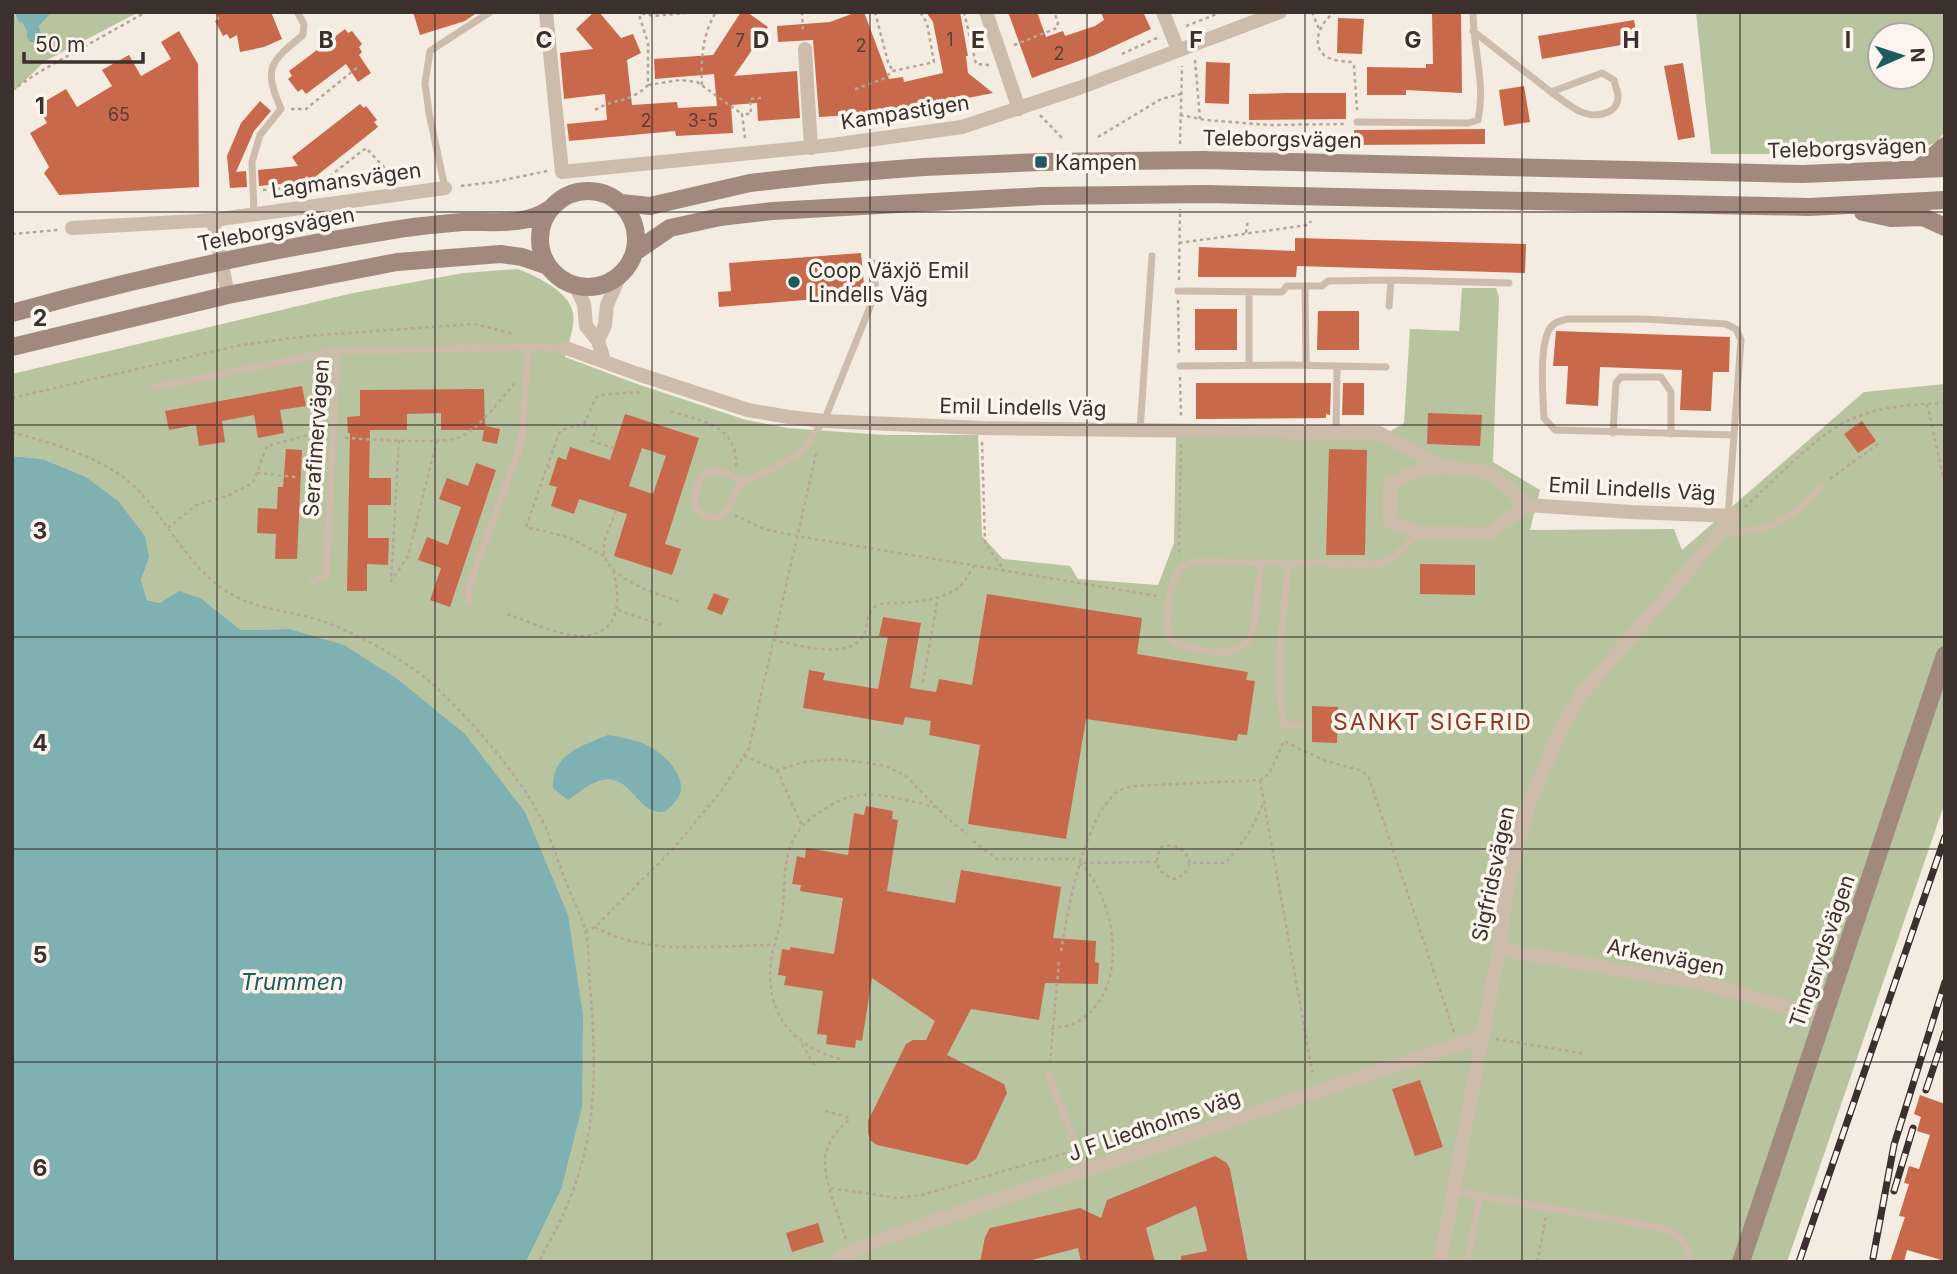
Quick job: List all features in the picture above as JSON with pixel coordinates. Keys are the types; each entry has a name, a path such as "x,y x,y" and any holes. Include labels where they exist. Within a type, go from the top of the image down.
{"main road":[{"path":"1918,169 1945,146"},
{"name":"Teleborgsvägen","path":"621,203 650,206 750,183 821,175 1041,162 1202,160 1791,174 1945,167"},
{"path":"579,191 601,192 621,203 630,214 637,239 632,261 620,275 599,286 575,285 555,274 548,265 540,243 541,231 550,209 568,195 579,191"},
{"path":"635,252 670,228 720,217 773,211 1042,196 1206,194 1839,207 1945,200"},
{"path":"1839,207 1891,218 1923,218 1945,227"},
{"name":"Teleborgsvägen","path":"12,313 221,262 395,229 463,222 525,220 539,217 550,209"},
{"path":"12,347 228,295 397,262 478,254 522,257 548,265"},
{"name":"Tingsrydsvägen","path":"1741,1262 1945,655"}],"street":[{"name":"Kampastigen","path":"547,12 562,172 811,148 961,127 1025,107 1280,12"},
{"path":"986,12 1005,66 1025,107"},
{"path":"1163,12 1185,48"},
{"path":"805,48 811,148"},
{"name":"Lagmansvägen","path":"72,228 213,220 445,188"},
{"path":"213,220 228,295"},
{"path":"598,341 603,334 607,305 620,275"},
{"path":"575,285 584,304 586,326 598,341 604,360"},
{"name":"Emil Lindells Väg","path":"566,348 748,410 824,421 981,428 1379,433 1443,467"},
{"name":"Emil Lindells Väg","path":"1527,505 1488,534 1420,533 1390,522 1390,484 1416,471 1443,467 1492,473 1527,505 1731,516"},
{"name":"Sigfridsvägen","path":"1440,1262 1499,949 1507,888 1527,809 1560,730 1581,695 1731,516"},
{"name":"Arkenvägen","path":"1499,949 1709,985 1823,1017"},
{"name":"J F Liedholms väg","path":"842,1258 883,1239 1482,1036"}],"lane":[{"path":"445,188 425,83 430,51 490,12"},
{"path":"1357,122 1468,123 1478,120 1481,70 1473,32 1473,12"},
{"path":"281,109 271,87 270,74 275,61 303,35 304,24 298,13"},
{"path":"1473,32 1551,92 1580,112 1598,116 1614,109 1619,98 1614,80 1602,73 1551,92"},
{"name":"Lagmansvägen","path":"254,214 252,162 260,135 281,109"},
{"path":"1140,430 1152,256"},
{"path":"742,482 712,471 701,477 695,494 695,506 703,515 715,518 725,511 742,482 773,469 800,452 824,421 876,292 873,263"},
{"path":"1389,306 1391,280"},
{"path":"1178,290 1282,292 1287,286 1322,286 1328,281 1509,283"},
{"path":"1305,286 1306,365"},
{"path":"1249,292 1250,365"},
{"path":"1731,516 1741,340 1736,329 1726,324 1644,319 1568,320 1557,322 1549,329 1542,376 1544,418 1555,430 1734,435"},
{"path":"469,601 469,586 522,441 528,347"},
{"name":"Serafimervägen","path":"313,582 326,575 337,351 566,348"},
{"path":"155,387 337,351"},
{"path":"1180,366 1386,367"},
{"path":"1336,433 1337,366"},
{"path":"1614,433 1616,383 1622,377 1661,377 1671,392 1671,434"},
{"path":"1722,530 1745,533 1772,526 1801,509 1822,486"},
{"path":"1260,563 1250,638 1226,653 1177,645 1170,638 1167,627 1172,587 1178,572 1185,565 1195,562 1380,564 1396,555 1420,533"},
{"path":"1288,563 1281,655 1282,714 1284,725 1301,726"},
{"path":"1049,1075 1085,1171"},
{"path":"1453,1191 1666,1229 1679,1236 1689,1250 1690,1262"},
{"path":"1467,1262 1480,1196"}],"path":[{"path":"12,90 146,12"},
{"path":"637,13 654,16 696,12"},
{"path":"702,85 702,51 710,21 716,12"},
{"path":"802,12 805,48"},
{"path":"875,12 888,62 893,71"},
{"path":"855,89 883,79 893,71 934,62 927,23 920,12"},
{"path":"964,12 976,64 1005,66"},
{"path":"1000,50 1057,28 1054,12"},
{"path":"1200,119 1182,28 1222,12"},
{"path":"1312,12 1319,31"},
{"path":"1181,115 1269,125 1357,122 1354,66 1351,62 1331,60 1321,53 1317,42 1319,31 1336,12"},
{"path":"637,13 648,43 648,85"},
{"path":"1180,146 1185,48"},
{"path":"281,109 306,108 359,66"},
{"path":"595,110 607,102 632,99 648,85 660,81 697,82 742,114 751,114 750,99 761,98"},
{"path":"1098,138 1161,99 1181,94"},
{"path":"1025,107 1062,138"},
{"path":"742,114 745,138"},
{"path":"253,191 317,186 366,148 407,192"},
{"path":"1180,209 1179,551 1185,565"},
{"path":"1246,234 1248,219"},
{"path":"1179,243 1308,225 1311,221"},
{"path":"12,234 72,228"},
{"path":"168,528 196,505 227,496 253,483 267,446 312,432 399,440 459,438 481,421 526,370"},
{"path":"584,424 600,395 646,391"},
{"path":"1731,516 1821,438 1853,418 1892,407 1945,402"},
{"path":"1927,404 1945,485"},
{"path":"671,411 718,427 727,434 736,465 732,477"},
{"path":"586,930 595,927 672,850 722,790 749,748 824,421"},
{"path":"508,614 559,632 583,635 603,629 611,622 618,610 618,586 612,568 604,556 568,537 526,527 559,433 566,428 584,424 597,426 592,441 613,448"},
{"path":"981,428 985,542 1004,571"},
{"path":"12,432 72,450 103,465 136,489 193,563 232,595 258,605 318,620 349,633 423,676 473,726 528,795 545,827 586,930 595,1057 593,1104 587,1145 570,1200 538,1262"},
{"path":"399,440 391,582 408,556 437,440"},
{"path":"1822,486 1878,444"},
{"path":"547,466 554,470"},
{"path":"257,473 296,477"},
{"path":"604,556 616,511"},
{"path":"725,511 764,529 797,536 1170,598"},
{"path":"773,640 842,650 857,643 864,636 871,611 878,605 921,602 937,597 959,588 974,566"},
{"path":"612,568 647,591 678,601"},
{"path":"923,682 937,597"},
{"path":"618,610 664,626"},
{"path":"1060,951 1068,907 1081,861 1102,810 1119,790 1132,786 1260,780 1269,774 1284,741 1323,760 1363,771 1369,778 1458,1045"},
{"path":"744,756 777,769 803,762 837,759 886,766 906,776 967,834"},
{"path":"777,769 802,826"},
{"path":"1260,780 1316,1093"},
{"path":"814,1065 774,1005 770,978 782,913 784,873 790,849 802,826 809,819 846,798 884,796 936,807"},
{"path":"1189,863 1225,863 1258,816 1264,800"},
{"path":"973,841 997,859 1157,862"},
{"path":"1171,845 1180,847 1186,853 1189,863 1184,874 1175,879 1165,876 1157,867 1156,857 1161,847 1171,845"},
{"path":"1051,1029 1072,1024 1097,1004 1109,974 1112,952 1111,920 1101,889 1081,861"},
{"path":"595,927 611,936 662,946 775,945"},
{"path":"1049,1075 1059,961"},
{"path":"1482,1036 1586,1054"},
{"path":"800,1041 820,1054 840,1059"},
{"path":"825,1111 851,1118 836,1130 825,1155 842,1258"},
{"path":"831,1188 897,1198 922,1195 1077,1149"},
{"path":"1537,1262 1548,1207"}],"green space":[{"path":"12,12 16,13 15,16 22,22 26,35 33,43 41,45 39,26 52,12 139,12 45,61 12,93"},
{"path":"1696,12 1945,12 1945,131 1937,142 1908,154 1711,154"},
{"path":"518,269 551,285 570,305 573,324 565,357 637,384 746,420 787,428 885,435 978,435 982,536 1003,559 1070,566 1078,579 1158,585 1174,543 1176,435 1379,438 1404,423 1410,329 1459,331 1462,288 1496,288 1499,297 1493,462 1540,490 1530,530 1674,529 1682,550 1864,392 1945,384 1945,802 1787,1262 526,1262 561,1190 289,629 241,630 202,599 160,603 147,600 141,580 149,558 86,477 43,459 12,456 12,374 353,293 464,273"}],"water":[{"path":"14,12 52,12 39,26 41,46 29,41 22,22 19,22"},
{"name":"Trummen","path":"12,456 43,459 86,477 118,501 145,536 149,558 141,580 147,600 160,603 179,591 202,599 241,630 289,629 344,645 396,678 465,734 525,812 568,915 583,1016 582,1107 561,1190 526,1262 12,1262"},
{"path":"608,735 644,744 661,754 673,766 681,789 673,805 661,812 652,810 617,781 607,779 596,782 568,800 553,788 557,767 563,759 578,748"}],"building":[{"path":"216,12 271,12 282,39 264,47 240,52 237,35 230,39 227,34 223,36 215,21 219,19"},
{"path":"413,12 478,12 465,21 420,35"},
{"path":"594,12 599,12 621,38 633,34 641,53 627,60 632,105 677,102 678,108 717,106 714,74 655,79 654,59 713,55 741,12 747,12 768,27 734,76 797,71 800,118 758,121 757,103 731,105 733,133 676,136 675,131 569,141 567,124 607,120 605,94 564,99 560,53 593,49 576,29"},
{"path":"864,12 889,79 903,77 904,82 943,73 933,22 926,12 960,12 968,56 968,73 993,93 868,118 867,114 819,117 813,40 778,42 777,26 830,22"},
{"path":"1008,12 1037,12 1046,37 1063,31 1065,36 1095,26 1104,20 1101,12 1143,12 1151,29 1095,55 1032,78"},
{"path":"1432,12 1461,12 1462,93 1406,90 1406,95 1367,95 1367,67 1426,68 1426,64 1433,64"},
{"path":"1338,18 1364,19 1362,54 1337,53"},
{"path":"1634,20 1638,42 1542,59 1538,36"},
{"path":"345,29 348,33 352,31 362,44 359,47 362,52 359,55 371,73 358,82 346,64 306,94 302,89 298,92 288,79 292,76 289,71"},
{"path":"179,31 198,64 199,187 59,195 44,173 49,167 30,133 47,123 37,106 66,89 77,107 112,86 102,70 129,55 141,76 171,59 161,42"},
{"path":"1206,62 1230,63 1229,104 1205,103"},
{"path":"1683,63 1695,137 1678,140 1664,66"},
{"path":"1524,86 1530,122 1504,126 1499,90"},
{"path":"1346,93 1346,119 1249,120 1249,94"},
{"path":"260,101 271,111 254,131 236,172 246,171 247,187 230,188 227,156 241,123"},
{"path":"360,104 364,108 366,106 377,120 374,122 378,127 310,181 307,176 300,182 259,186 258,170 298,166 292,157"},
{"path":"1485,129 1485,144 1354,145 1354,130"},
{"path":"1295,238 1526,244 1525,273 1297,266 1296,277 1198,277 1199,247 1295,251"},
{"path":"861,253 865,295 719,307 718,292 731,291 729,263"},
{"path":"1195,309 1237,309 1237,350 1195,350"},
{"path":"1318,311 1359,311 1359,350 1317,350"},
{"path":"1556,331 1730,337 1729,372 1713,372 1711,411 1680,410 1682,370 1600,367 1598,406 1566,404 1568,366 1553,366"},
{"path":"1196,383 1331,383 1330,415 1326,414 1326,418 1196,419"},
{"path":"1343,383 1364,383 1364,415 1342,415"},
{"path":"302,386 306,406 280,410 284,433 258,438 254,415 222,421 225,442 199,446 196,425 169,430 165,411"},
{"path":"484,389 485,426 500,429 497,444 482,441 484,430 441,430 441,413 407,414 407,430 370,430 369,478 391,478 391,505 368,505 368,538 389,538 388,565 367,564 367,591 347,591 350,433 347,417 360,416 360,390"},
{"path":"1428,413 1482,415 1480,446 1427,444"},
{"path":"625,414 699,438 665,544 681,549 672,575 614,556 627,514 579,499 574,514 551,506 557,487 549,485 558,457 566,460 570,447 610,460","holes":["642,448 666,456 653,494 629,486"]},
{"path":"1862,421 1876,441 1858,453 1844,434"},
{"path":"286,449 302,450 297,559 275,559 276,534 257,533 258,508 277,509 278,487 283,487"},
{"path":"1329,449 1367,450 1365,555 1326,555"},
{"path":"476,463 496,470 450,607 430,600 441,568 418,560 427,537 448,545 461,507 439,499 447,478 468,486"},
{"path":"1420,564 1475,565 1475,595 1420,594"},
{"path":"714,593 729,599 722,615 707,609"},
{"path":"987,594 1142,618 1137,654 1248,672 1246,680 1255,681 1247,735 1238,734 1237,741 1086,719 1066,839 968,824 980,745 929,735 931,721 905,717 903,725 803,708 809,670 825,673 823,680 878,689 888,637 879,636 883,617 921,623 910,688 936,692 939,679 972,685"},
{"path":"1312,706 1338,707 1337,743 1312,742"},
{"path":"866,806 893,811 892,819 898,820 887,891 955,903 961,870 1061,887 1053,938 1096,941 1098,984 1045,983 1039,1020 971,1009 947,1055 1004,1084 1007,1093 976,1159 967,1165 877,1145 870,1140 868,1133 868,1121 906,1044 913,1040 926,1040 935,1021 872,978 862,1041 856,1040 855,1048 826,1044 827,1035 817,1034 823,991 784,985 786,976 778,975 782,949 790,950 790,947 834,954 843,898 800,891 801,885 792,884 797,856 805,858 806,848 848,855 854,813 864,815"},
{"path":"1420,1080 1443,1147 1415,1156 1392,1089"},
{"path":"1920,1095 1945,1104 1945,1261 1907,1250 1904,1262 1890,1262 1905,1217 1899,1216 1909,1184 1904,1183 1909,1166 1919,1169 1930,1135 1917,1131 1921,1117 1914,1114"},
{"path":"1215,1156 1227,1163 1230,1169 1248,1262 1181,1262 1181,1256 1207,1251 1196,1206 1146,1228 1155,1262 1081,1262 1078,1248 1024,1262 980,1262 985,1237 990,1228 1080,1208 1101,1218 1107,1200"},
{"path":"818,1223 824,1242 792,1252 786,1233"}],"railway":[{"path":"1799,1262 1945,837"},
{"path":"1873,1258 1894,1145 1945,982"},
{"path":"1926,1090 1945,1033"},
{"path":"1894,1191 1913,1128"}],"place":[{"name":"Kampen","path":"1041,162"},
{"name":"Coop Växjö Emil Lindells Väg","path":"794,282"}],"district":[{"name":"SANKT SIGFRID","path":"1433,722"}]}
